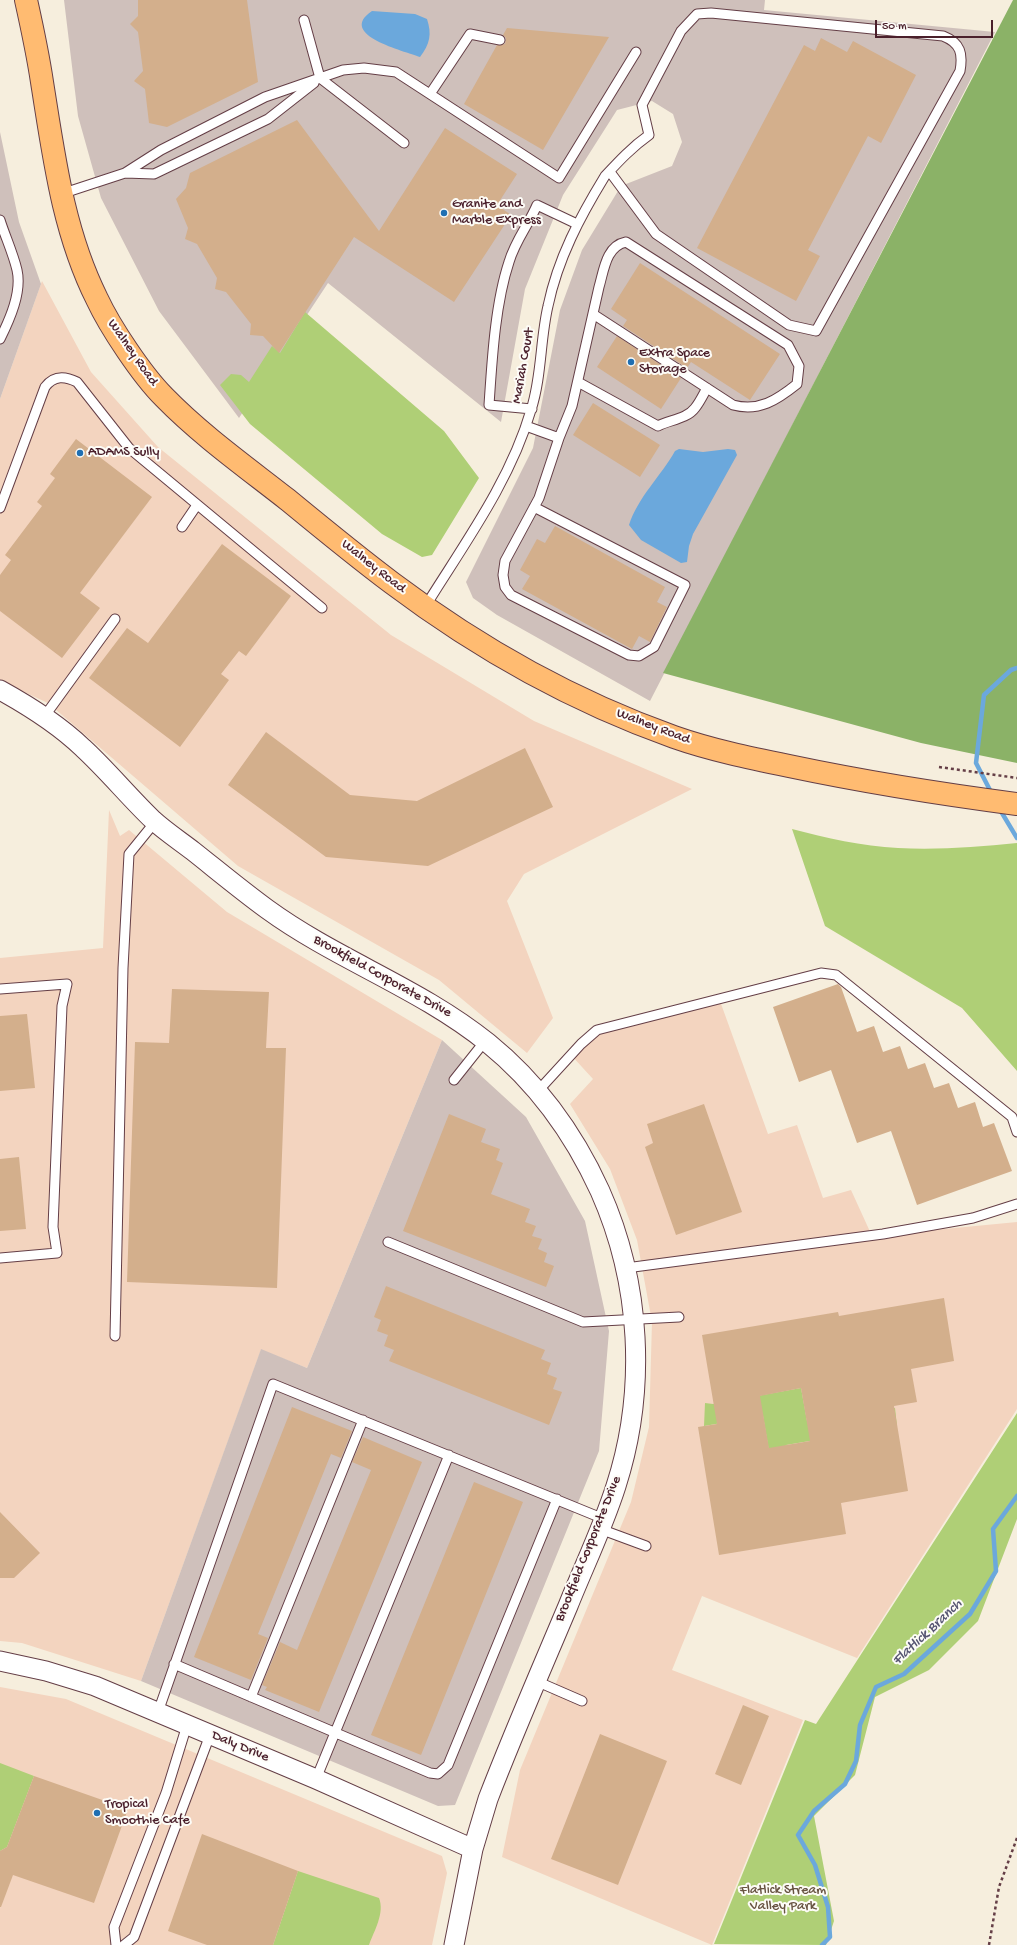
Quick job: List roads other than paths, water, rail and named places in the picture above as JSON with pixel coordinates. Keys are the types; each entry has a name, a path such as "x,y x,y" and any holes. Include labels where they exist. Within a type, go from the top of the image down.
{"main road":[{"name":"Walney Road","path":"26,0 61,194 69,230 81,264 98,302 139,365 161,394 187,419 391,583 496,653 552,684 588,701 674,737 718,749 815,772 949,795 1017,804"}],"street":[{"name":"Brookfield Corporate Drive","path":"0,690 44,718 83,747 155,822 267,909 320,944 431,1002 485,1041 523,1075 567,1131 594,1178 615,1228 626,1268 634,1320 636,1369 631,1427 617,1483 602,1524 488,1799 473,1849 454,1945"},
{"name":"Daly Drive","path":"0,1661 75,1679 158,1712 316,1779 473,1849"}],"lane":[{"name":"Mariah Court","path":"426,607 502,483 520,444 532,409 539,377 548,307 557,273 577,224 610,172 622,158 649,135 642,105 681,31 697,14 710,13 943,36 951,39 962,58 960,71 816,331 789,325 656,234 610,172"},
{"path":"304,20 320,78 404,143"},
{"path":"430,94 470,34 500,40"},
{"path":"61,194 125,173 161,150 265,97 343,70 364,68 396,72 559,178 636,52"},
{"path":"125,173 154,174 268,119 320,78"},
{"path":"532,409 489,404 491,368 504,281 515,246 538,204 577,224"},
{"path":"0,220 17,271 17,289 13,306 0,337"},
{"path":"534,507 685,585 654,647 639,656 629,655 511,595 505,587 503,575 505,561 538,498 558,438 572,406 593,314 610,251 618,244 626,242 788,345 799,366 797,384 785,394 762,406 747,409 733,405 593,314"},
{"path":"0,508 45,387 49,382 62,377 77,382 129,448 158,474 198,505 322,608"},
{"path":"578,382 658,426 667,421 688,415 695,410 706,388"},
{"path":"526,426 558,438"},
{"path":"182,527 198,505"},
{"path":"44,718 115,619"},
{"path":"115,1336 123,968 129,854 155,822"},
{"path":"537,1092 581,1044 597,1030 821,972 836,975 1006,1113 1012,1118 1017,1132"},
{"path":"0,989 66,984 62,1006 53,1227 56,1253 0,1258"},
{"path":"454,1080 485,1041"},
{"path":"626,1268 882,1234 973,1218 1017,1204"},
{"path":"388,1242 582,1322 678,1317"},
{"path":"158,1712 273,1384 557,1499 646,1546"},
{"path":"251,1697 363,1420"},
{"path":"316,1779 449,1455"},
{"path":"174,1664 430,1773 438,1774 445,1768 451,1757 557,1499"},
{"path":"536,1681 582,1701"},
{"path":"116,1945 114,1927 166,1793 187,1725"},
{"path":"124,1945 134,1937 210,1734"}],"water":[{"path":"372,11 415,14 427,19 430,34 426,48 420,57 389,46 367,35 362,27 363,20"},
{"path":"679,449 703,452 728,449 735,450 737,455 693,534 689,546 687,562 681,563 641,540 629,525 638,505 675,451"}],"waterway":[{"name":"Flatlick Branch","path":"992,794 976,763 984,695 1011,670 1017,668"},
{"name":"Flatlick Branch","path":"999,808 1017,838"},
{"name":"Flatlick Branch","path":"822,1945 830,1937 828,1907 815,1865 798,1835 814,1811 845,1784 856,1761 860,1725 876,1687 904,1674 970,1614 996,1571 993,1529 1017,1496"}],"place":[{"name":"Granite and Marble Express","path":"444,213"},
{"name":"Extra Space Storage","path":"631,362"},
{"name":"ADAMS Sully","path":"80,453"},
{"name":"Tropical Smoothie Cafe","path":"97,1813"}],"park label":[{"name":"Flatlick Stream Valley Park","path":"783,1900"}]}
